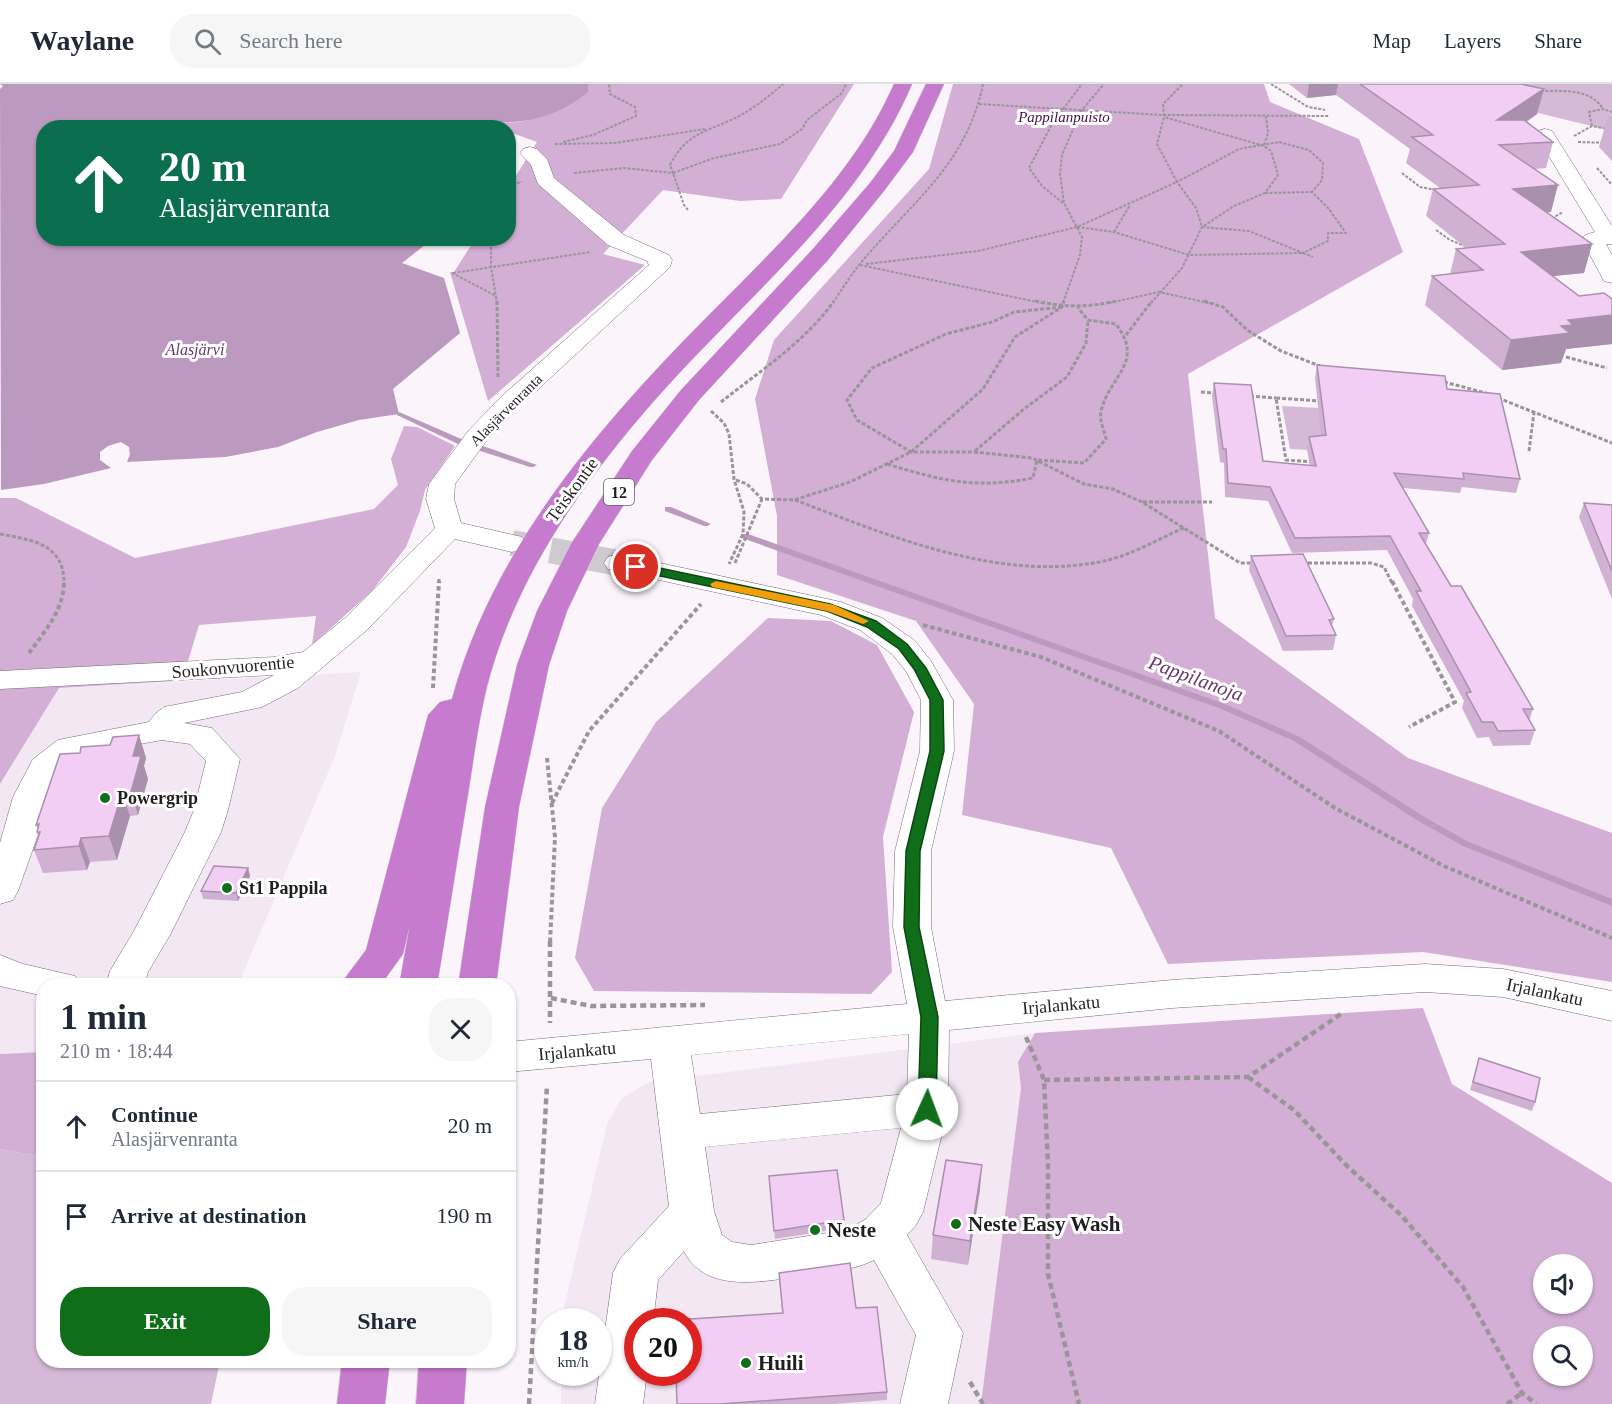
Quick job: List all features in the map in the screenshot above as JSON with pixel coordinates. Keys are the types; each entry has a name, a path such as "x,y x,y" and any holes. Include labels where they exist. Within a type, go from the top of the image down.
{"highway":[{"name":"Teiskontie","path":"419,978 469,694 489,636 515,579 556,508 622,423 671,368 783,253 859,165 894,106 903,84"},
{"name":"12","path":"478,978 502,807 533,665 552,611 585,544 641,458 690,395 820,255 877,187 903,152 920,121 935,84"},
{"path":"364,978 384,954 444,715 469,694"},
{"path":"361,1404 365,1368"},
{"path":"440,1404 442,1368"}],"street":[{"path":"1545,135 1610,238"},
{"path":"530,153 540,163 545,180"},
{"name":"Alasjärvenranta","path":"449,529 440,499 442,484 478,435 512,401 660,267 661,260 616,240 545,180"},
{"path":"1610,238 1593,240 1612,276"},
{"path":"449,529 512,543"},
{"name":"Soukonvuorentie","path":"5,680 275,666 316,659 356,624 449,529"},
{"path":"618,563 725,577 830,608 872,624 903,647 920,668 937,700 937,751 913,851 912,927 929,1017 927,1109 901,1212 882,1232 856,1248 751,1264 722,1260 704,1247 692,1211 669,1043"},
{"path":"162,730 166,721 175,714 231,704 269,693 316,659"},
{"path":"0,891 23,829 30,797 45,766 70,747 162,730 200,735 223,759 211,810 203,832 127,978"},
{"path":"0,969 14,976 36,981"},
{"name":"Irjalankatu","path":"516,1056 1172,994 1425,978 1503,983 1612,1006"},
{"path":"682,1132 927,1109"},
{"path":"619,1404 636,1274 692,1211"},
{"path":"882,1232 940,1333 924,1404"}],"path":[{"path":"557,144 593,135 636,116 635,107 610,94 609,84"},
{"path":"530,153 538,146 615,143 707,129 734,119 783,84"},
{"path":"545,180 594,168 650,169 673,173 714,158 780,144 802,129 807,120 842,93 846,84"},
{"path":"720,404 799,340 822,318 860,265 938,180 968,131 979,104 983,84"},
{"path":"1064,203 1042,186 1029,168 1039,144 1061,110 1082,84"},
{"path":"794,500 850,482 912,452 983,389 1015,337 1062,307 1080,255 1082,237 1064,203 1060,174 1062,155 1081,111 1104,84"},
{"path":"1183,84 1163,104 1164,115 1157,144 1177,182 1196,208 1202,227"},
{"path":"1271,84 1301,103 1325,110"},
{"path":"1534,91 1587,95 1596,99 1603,109"},
{"path":"979,104 1164,115 1329,116"},
{"path":"1592,126 1589,112 1603,109 1612,112"},
{"path":"1164,115 1264,146 1271,151 1278,175 1265,193"},
{"path":"1264,146 1268,133 1266,116"},
{"path":"1545,135 1574,136 1592,126 1612,130"},
{"path":"688,210 684,205 670,165 679,148 707,129"},
{"path":"860,265 978,251 1077,227 1177,182 1239,149 1279,142 1309,150 1323,163 1322,180 1312,192"},
{"path":"1574,142 1612,143"},
{"path":"1402,173 1420,187 1445,190"},
{"path":"1077,227 1114,232 1189,255 1303,253 1328,241 1328,233 1346,233 1329,209 1312,192 1265,193 1234,206 1202,227 1195,238 1189,255 1182,268 1159,292 1126,335"},
{"path":"1114,232 1130,204"},
{"path":"1558,225 1554,220 1563,212"},
{"path":"1202,227 1253,232 1313,257"},
{"path":"1436,230 1460,245 1476,248"},
{"path":"491,246 491,267 497,296 499,385 512,401"},
{"path":"497,296 452,273 597,252"},
{"path":"860,265 1062,307"},
{"path":"1088,320 1116,324 1126,335 1128,351 1126,365 1101,411 1106,439 1084,463 974,452 912,452 857,420 847,400 872,368 946,334 992,322 1014,312 1078,307 1128,300 1159,292 1189,297 1223,308 1247,330 1281,351 1320,366"},
{"path":"974,452 1024,408 1067,377 1086,343 1088,320 1078,307"},
{"path":"1566,357 1607,368"},
{"path":"1436,379 1482,392 1612,443"},
{"path":"1201,392 1222,394"},
{"path":"1244,396 1322,402"},
{"path":"1276,398 1286,460 1318,462"},
{"path":"703,418 711,411 724,420 730,432 731,464 745,510 742,542 725,577"},
{"path":"1529,451 1534,412"},
{"path":"887,464 942,481 975,486 1005,485 1033,478 1037,460"},
{"path":"1037,460 1084,484 1113,489 1142,502 1240,563 1264,563"},
{"path":"736,480 747,484 762,499 794,500 900,539 983,559 1044,567 1104,561 1184,528"},
{"path":"552,804 589,731 732,570 746,542 747,530 762,499"},
{"path":"1142,502 1212,502"},
{"path":"434,683 440,559 449,529"},
{"path":"0,534 38,543 57,554 63,571 65,594 56,616 5,680"},
{"path":"1299,563 1371,563 1384,567 1455,702 1409,727"},
{"path":"915,622 1041,657 1220,731 1335,808 1444,866 1612,939"},
{"path":"529,1404 549,1054 550,934 555,837 546,747"},
{"path":"1018,1009 1044,1080 1048,1165 1047,1274 1079,1404"},
{"path":"1044,1080 1248,1077 1344,1013"},
{"path":"1248,1077 1294,1110 1347,1166 1401,1215 1463,1287 1522,1393 1536,1404"},
{"path":"1507,1404 1522,1393"}],"shaded area":[{"path":"1434,84 1612,84 1612,131 1453,92"},
{"path":"1282,406 1320,408 1329,451 1290,449"},
{"path":"361,672 335,756 241,978 36,978 36,1052 0,1054 0,784 59,688"},
{"path":"1035,1033 1044,1080 1021,1088 981,1404 561,1404 561,1386 612,1386 612,1308 564,1308 607,1124 622,1098 649,1082"},
{"path":"0,1149 36,1156 36,1368 219,1368 211,1404 0,1404"}],"green space":[{"path":"588,84 854,84 781,199 740,201 663,190 603,254 645,265 488,401 450,272 454,272 471,246 516,246 516,176 537,142 516,134 516,122 525,121 588,92"},
{"name":"Pappilanpuisto","path":"953,84 1264,84 1270,102 1359,139 1403,252 1188,374 1215,618 1408,758 1612,833 1612,982 1423,952 1168,964 1111,848 962,815 974,704 916,621 777,575 777,516 755,399 774,340 929,169"},
{"path":"404,426 417,427 455,446 425,490 420,511 406,547 372,591 312,645 316,616 199,625 188,661 225,678 59,688 0,784 0,498 16,498 135,558 374,509 398,485 391,459"},
{"path":"768,618 831,621 877,645 914,712 883,837 892,972 871,994 594,991 575,958 602,808 656,722"},
{"path":"1423,1008 1452,1084 1612,1183 1612,1404 981,1404 1021,1088 1018,1062 1035,1033"},
{"path":"36,1052 36,1156 0,1149 0,1054"}],"water":[{"name":"Alasjärvi","path":"0,84 588,84 588,92 573,103 550,114 516,122 36,120 36,246 424,246 402,263 444,278 460,333 393,389 399,414 359,420 317,432 278,447 225,457 127,462 130,454 129,447 121,442 108,446 100,452 100,460 111,468 44,484 1,490 0,89 3,86"}],"building":[{"path":"1360,84 1521,84 1544,89 1497,120 1524,120 1553,142 1499,145 1558,185 1513,189 1592,244 1521,252 1579,296 1604,293 1612,299 1612,315 1568,320 1573,325 1561,326 1570,333 1511,340 1432,276 1483,270 1456,249 1505,244 1433,189 1479,185 1412,137 1433,135"},
{"path":"1317,365 1445,376 1447,389 1500,394 1520,479 1463,473 1464,479 1394,473 1429,533 1419,533 1451,586 1461,586 1533,709 1523,709 1535,730 1498,731 1493,722 1482,722 1466,693 1471,692 1416,591 1421,591 1390,536 1295,538 1270,487 1228,483 1226,449 1223,449 1214,383 1251,385 1263,461 1316,466 1309,437 1326,435"},
{"path":"1584,503 1612,505 1612,571"},
{"path":"1303,554 1334,619 1329,620 1336,635 1286,636 1251,556"},
{"path":"139,735 133,756 141,756 131,792 122,793 109,836 81,838 79,846 34,850 40,832 37,832 39,824 36,825 60,754 80,753 81,747 110,745 113,737"},
{"path":"214,866 248,868 236,893 201,891"},
{"path":"1479,1058 1540,1078 1535,1102 1473,1082"},
{"name":"Neste Easy Wash","path":"946,1160 982,1165 970,1241 933,1235"},
{"path":"837,1170 844,1220 774,1231 769,1176"},
{"path":"850,1263 856,1308 877,1307 887,1392 720,1404 677,1404 676,1386 702,1386 702,1318 783,1313 779,1273"}],"waterway":[{"name":"Pappilanoja","path":"399,414 463,443"},
{"name":"Pappilanoja","path":"480,448 533,465"},
{"name":"Pappilanoja","path":"668,509 707,524"},
{"name":"Pappilanoja","path":"745,536 1222,706 1297,739 1423,820 1466,844 1612,903"}],"tunnel":[{"path":"512,543 618,563"}],"slow traffic":[{"path":"716,584 830,608 863,621"}],"place":[{"name":"Powergrip","path":"105,798"},
{"name":"St1 Pappila","path":"227,888"},
{"name":"Neste Easy Wash","path":"956,1224"},
{"name":"Neste","path":"815,1230"},
{"name":"Huili","path":"746,1363"}],"route":[{"path":"636,567 830,608 872,624 903,647 920,668 937,700 937,751 913,851 912,927 929,1017 927,1109"}]}
